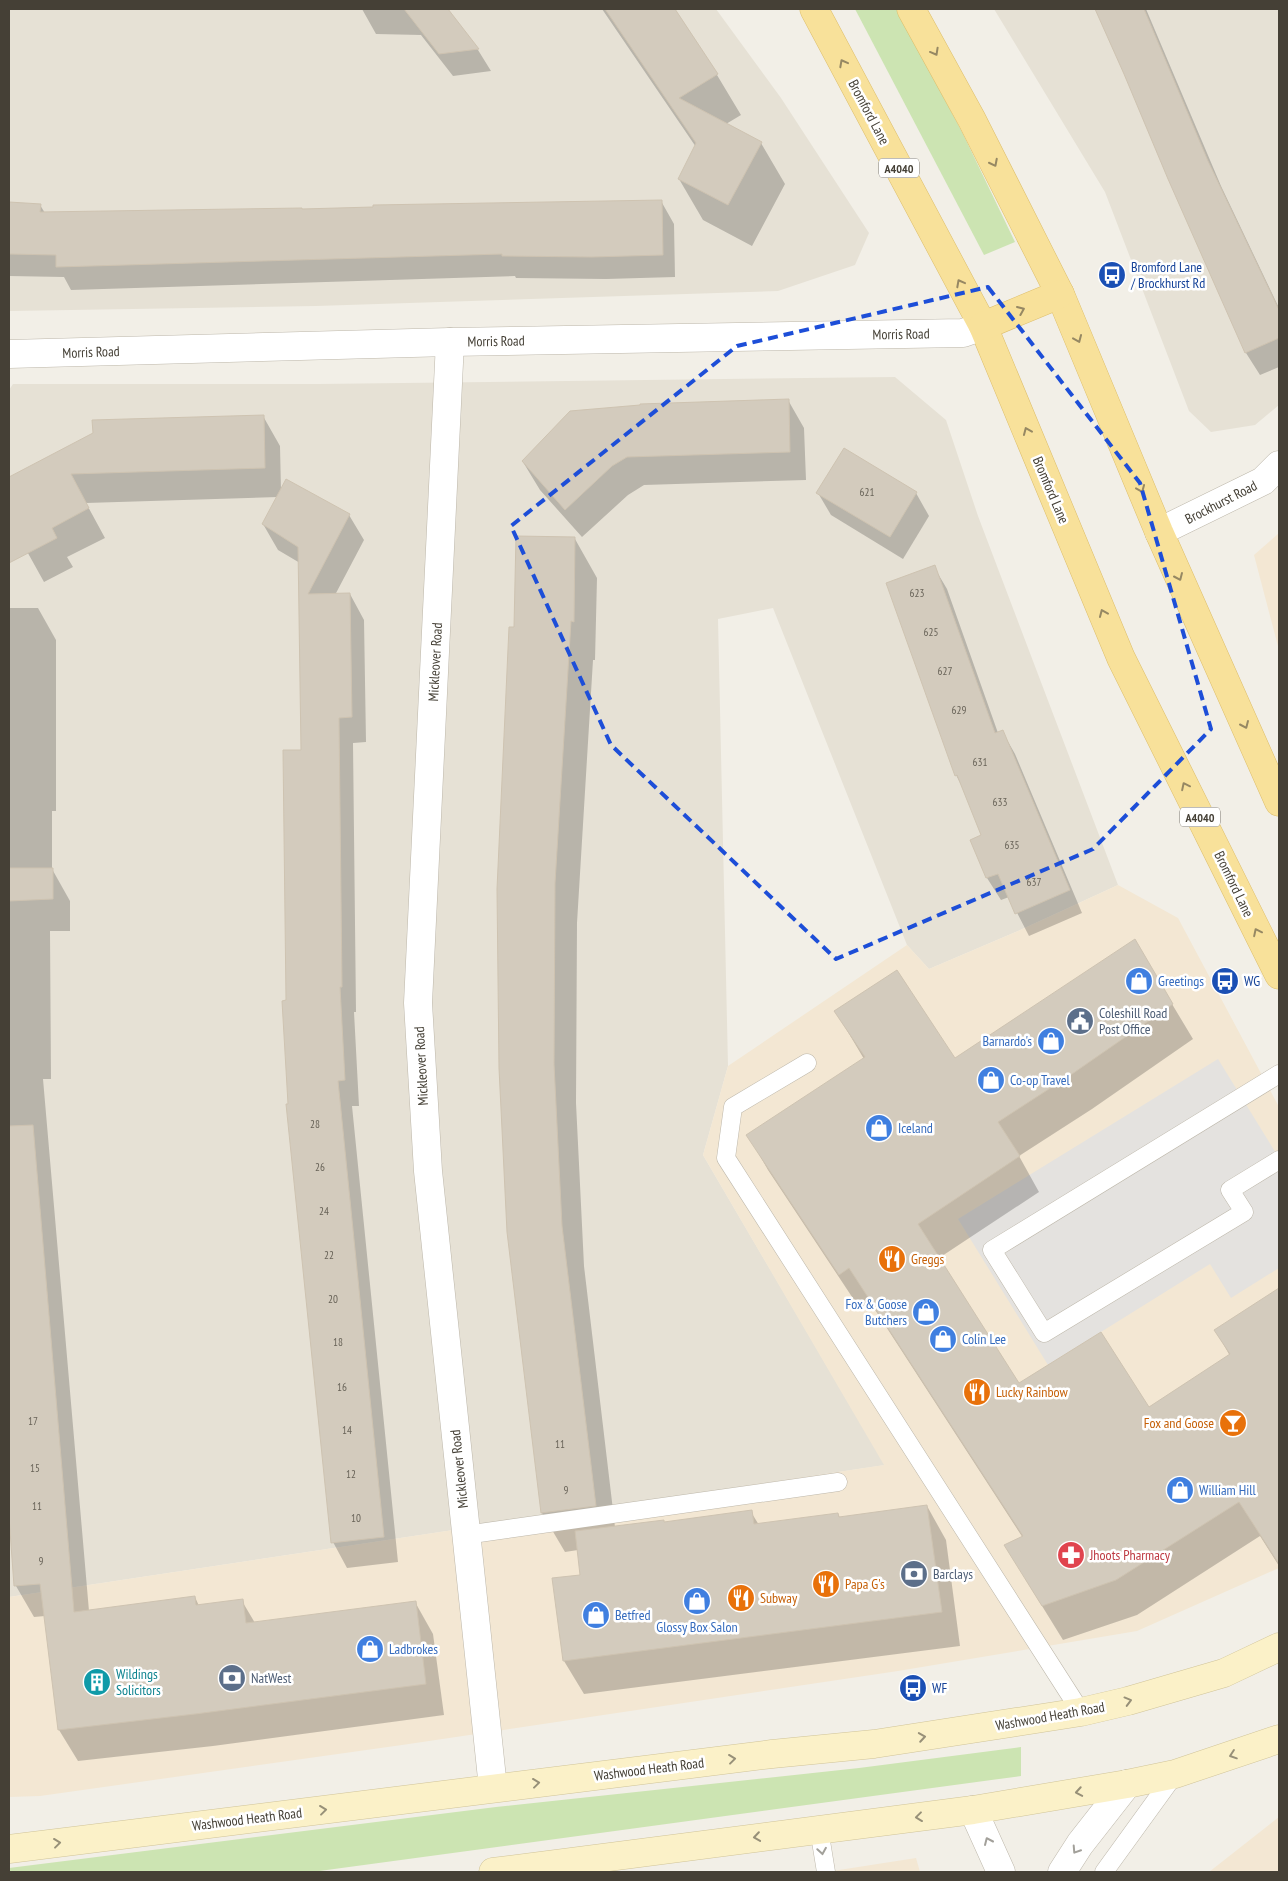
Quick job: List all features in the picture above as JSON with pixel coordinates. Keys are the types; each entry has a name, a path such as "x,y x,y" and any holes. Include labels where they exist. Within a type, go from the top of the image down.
{"main road":[{"name":"Bromford Lane","path":"814,9 983,326 1121,658 1279,975"},
{"path":"911,9 972,120 1060,294 1159,532 1279,802"},
{"path":"983,326 1060,294"},
{"name":"Washwood Heath Road","path":"9,1849 772,1754 874,1744 1080,1712 1128,1701 1224,1673 1279,1647"},
{"path":"493,1872 581,1867 819,1829 973,1810 1127,1784 1175,1774 1279,1739"}],"street":[{"name":"Morris Road","path":"9,354 450,342 963,332 983,326"},
{"name":"Mickleover Road","path":"450,342 418,1004 428,1171 493,1788"},
{"name":"Brockhurst Road","path":"1159,532 1263,481 1279,465"},
{"path":"1062,1872 1080,1844 1127,1784"},
{"path":"973,1810 1001,1872"}],"lane":[{"path":"807,1063 733,1107 726,1158 1080,1712"},
{"path":"1279,1074 992,1250 1044,1333 1244,1212 1230,1190 1279,1160"},
{"path":"465,1535 838,1482"},
{"path":"1104,1872 1175,1774"},
{"path":"819,1829 826,1872"}],"highlighted area":[{"path":"988,287 1140,483 1211,729 1093,849 836,959 611,745 511,526 737,346"}],"shaded area":[{"path":"9,9 716,9 781,98 869,233 855,265 778,291 316,306 9,311"},
{"path":"994,9 1279,9 1279,405 1255,425 1211,432 1189,411 1105,192"},
{"path":"895,377 946,420 978,516 1118,885 929,969 907,945 773,608 718,619 728,1066 703,1155 885,1465 9,1597 9,390 13,384 318,384"},
{"path":"1279,533 1279,650 1254,555"},
{"path":"1118,885 1178,918 1279,1107 1279,1568 1137,1631 898,1671 402,1745 40,1796 9,1797 9,1597 884,1465 703,1155 728,1066 907,945 929,969"},
{"path":"1218,1059 1279,1158 1279,1268 1231,1298 1210,1264 1048,1365 958,1219"},
{"path":"1279,1817 1279,1872 1209,1872"},
{"path":"916,1858 920,1872 826,1872"}],"green space":[{"path":"855,9 897,9 963,134 1015,242 984,255"},
{"path":"1021,1747 1021,1776 312,1872 9,1872 9,1868 496,1807 859,1768"}],"building":[{"path":"404,9 448,9 479,49 439,54"},
{"path":"605,9 675,9 718,74 679,98 762,142 728,205 678,179 696,143"},
{"path":"1095,9 1144,9 1208,161 1279,310 1279,338 1245,353"},
{"path":"662,200 663,255 592,257 502,256 502,254 56,267 56,255 9,254 9,202 41,204 40,212 302,209 373,207 373,205"},
{"path":"789,399 790,452 627,457 612,466 565,510 522,461 570,411 640,404"},
{"path":"264,415 265,468 71,474 89,508 52,528 57,538 9,563 9,477 93,433 92,420"},
{"path":"844,448 917,492 890,537 816,493"},
{"path":"286,479 350,514 308,594 350,593 352,717 339,718 342,987 340,987 345,1080 338,1081 384,1537 331,1543 286,1104 288,1104 282,1001 286,1000 283,750 301,750 298,547 262,524"},
{"path":"516,536 575,537 574,622 571,621 555,883 554,1064 562,1226 596,1506 541,1513 507,1232 499,1068 497,889 509,627 514,627"},
{"path":"935,565 995,733 1003,730 1070,890 1015,914 998,874 986,878 970,840 981,835 957,775 955,776 886,583"},
{"path":"9,868 53,868 53,899 9,901"},
{"path":"1135,939 1173,1004 1072,1074 998,1122 1020,1156 918,1224 1019,1383 1101,1332 1149,1407 1230,1354 1214,1330 1279,1288 1279,1564 1239,1502 1116,1580 1042,1606 1004,1545 1023,1536 849,1268 839,1275 746,1135 865,1057 834,1011 897,970 955,1058"},
{"path":"33,1125 74,1612 195,1596 196,1605 243,1599 246,1623 416,1601 426,1684 58,1730 40,1584 14,1586 9,1517 9,1126"},
{"path":"927,1505 942,1612 563,1661 552,1578 580,1575 575,1531 664,1520 664,1522 752,1510 754,1524 838,1513 839,1517"}],"place":[{"name":"Bromford Lane / Brockhurst Rd","path":"1112,275"},
{"name":"Greetings","path":"1139,981"},
{"name":"WG","path":"1225,981"},
{"name":"Coleshill Road Post Office","path":"1080,1021"},
{"name":"Barnardo's","path":"1051,1041"},
{"name":"Co-op Travel","path":"991,1080"},
{"name":"Iceland","path":"879,1128"},
{"name":"Greggs","path":"892,1259"},
{"name":"Fox & Goose Butchers","path":"926,1312"},
{"name":"Colin Lee","path":"943,1339"},
{"name":"Lucky Rainbow","path":"977,1392"},
{"name":"Fox and Goose","path":"1233,1423"},
{"name":"William Hill","path":"1180,1490"},
{"name":"Jhoots Pharmacy","path":"1071,1555"},
{"name":"Barclays","path":"914,1574"},
{"name":"Papa G's","path":"826,1584"},
{"name":"Subway","path":"741,1598"},
{"name":"Glossy Box Salon","path":"697,1601"},
{"name":"Betfred","path":"596,1615"},
{"name":"Ladbrokes","path":"370,1649"},
{"name":"NatWest","path":"232,1678"},
{"name":"Wildings Solicitors","path":"97,1682"},
{"name":"WF","path":"913,1688"}]}
